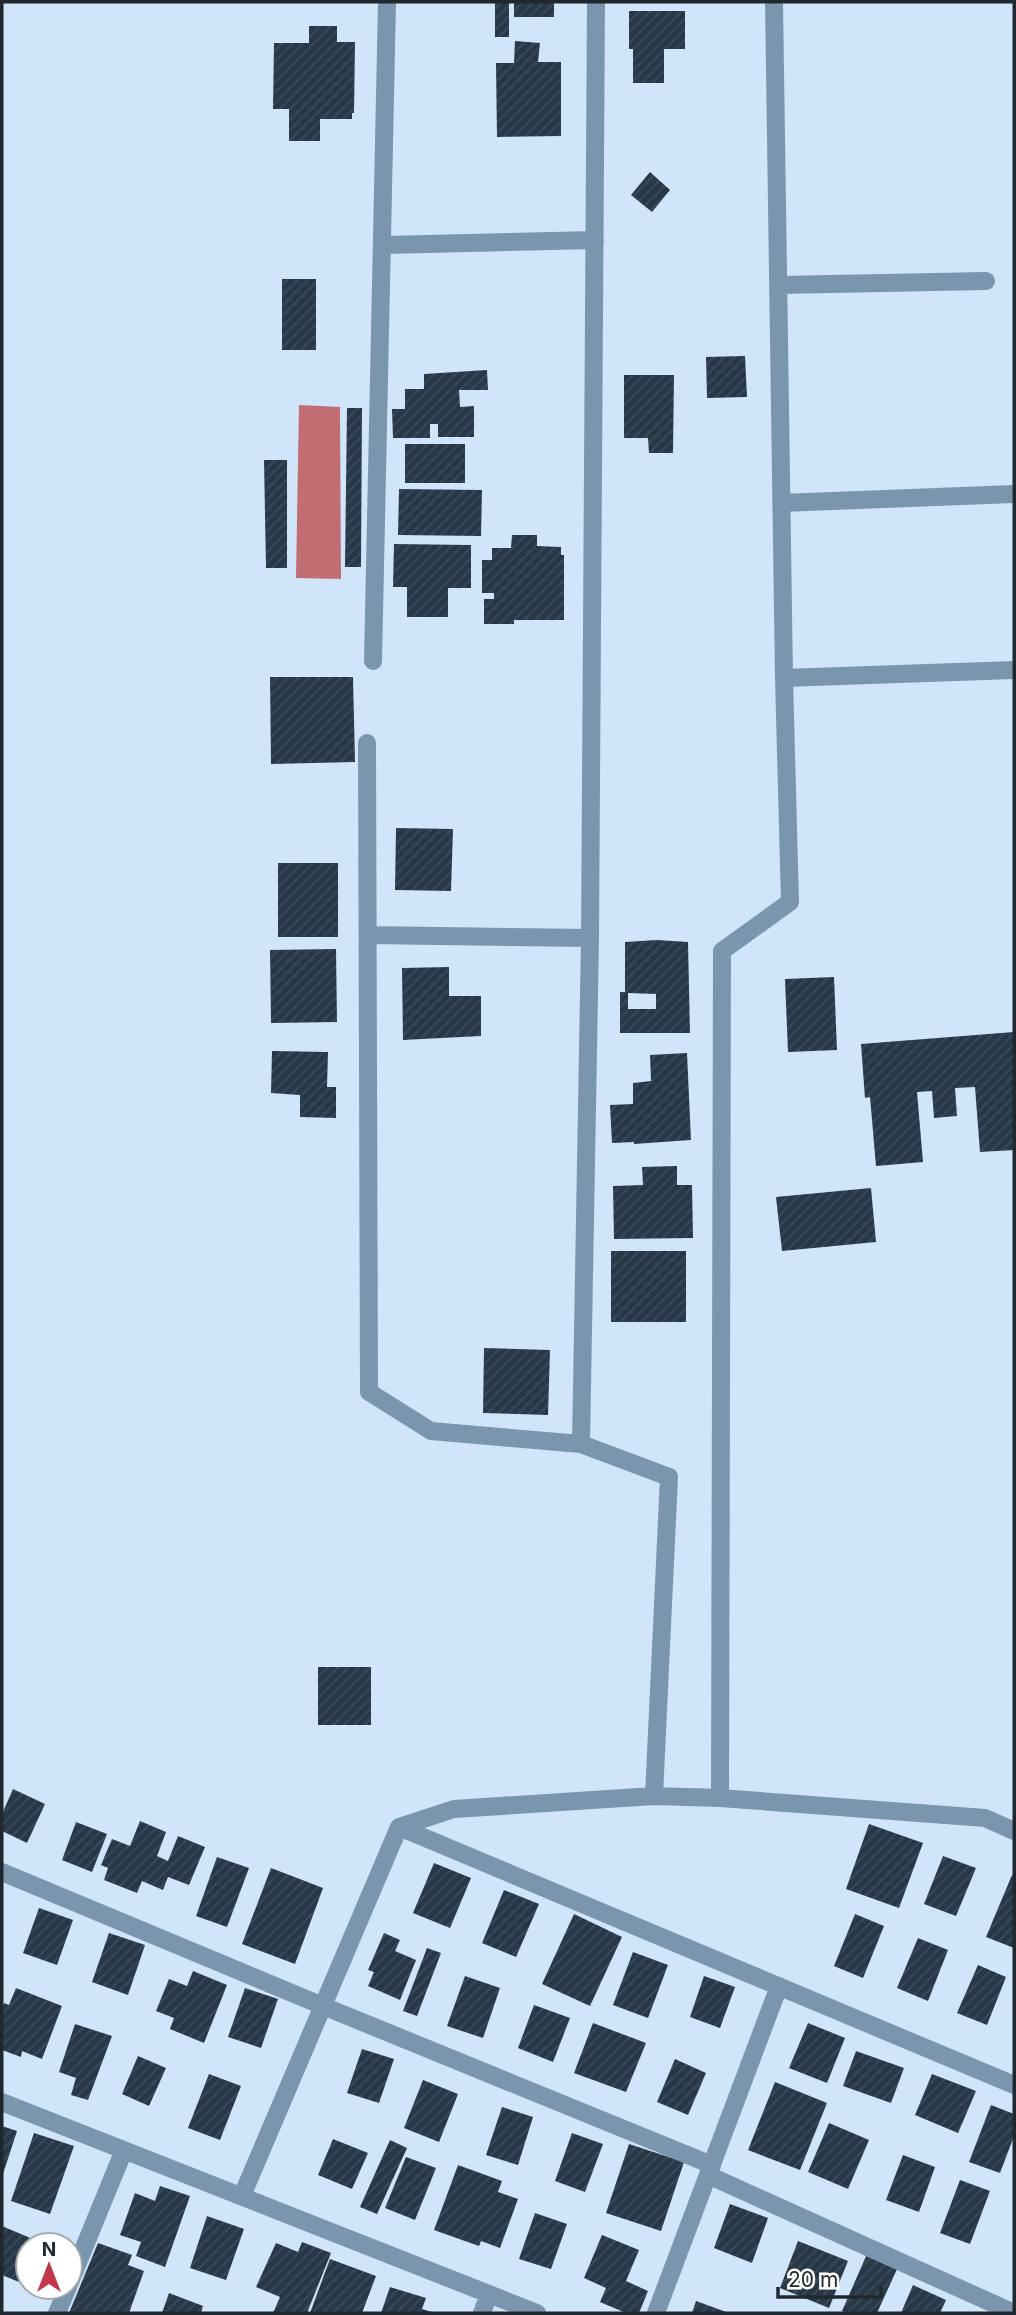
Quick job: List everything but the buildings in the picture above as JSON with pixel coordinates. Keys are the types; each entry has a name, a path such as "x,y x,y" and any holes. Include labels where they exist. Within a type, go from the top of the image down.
{"street":[{"path":"373,662 384,246 387,2"},
{"path":"581,1444 590,938 596,2"},
{"path":"720,1798 722,951 790,902 781,503 775,2"},
{"path":"384,246 595,240"},
{"path":"779,285 986,281"},
{"path":"781,503 1014,494"},
{"path":"784,678 1014,670"},
{"path":"367,743 369,1392 431,1431 581,1444 669,1477 654,1796"},
{"path":"368,935 590,938"},
{"path":"242,2196 399,1827 454,1810 654,1796 720,1798 985,1818 1014,1831"},
{"path":"399,1827 1014,2085"},
{"path":"2,1872 710,2170 1014,2313"},
{"path":"656,2313 779,1986"},
{"path":"2,2102 537,2313"},
{"path":"84,2247 124,2150"},
{"path":"482,2313 489,2294"}],"shaded area":[{"path":"299,405 340,407 341,579 296,578"}]}
